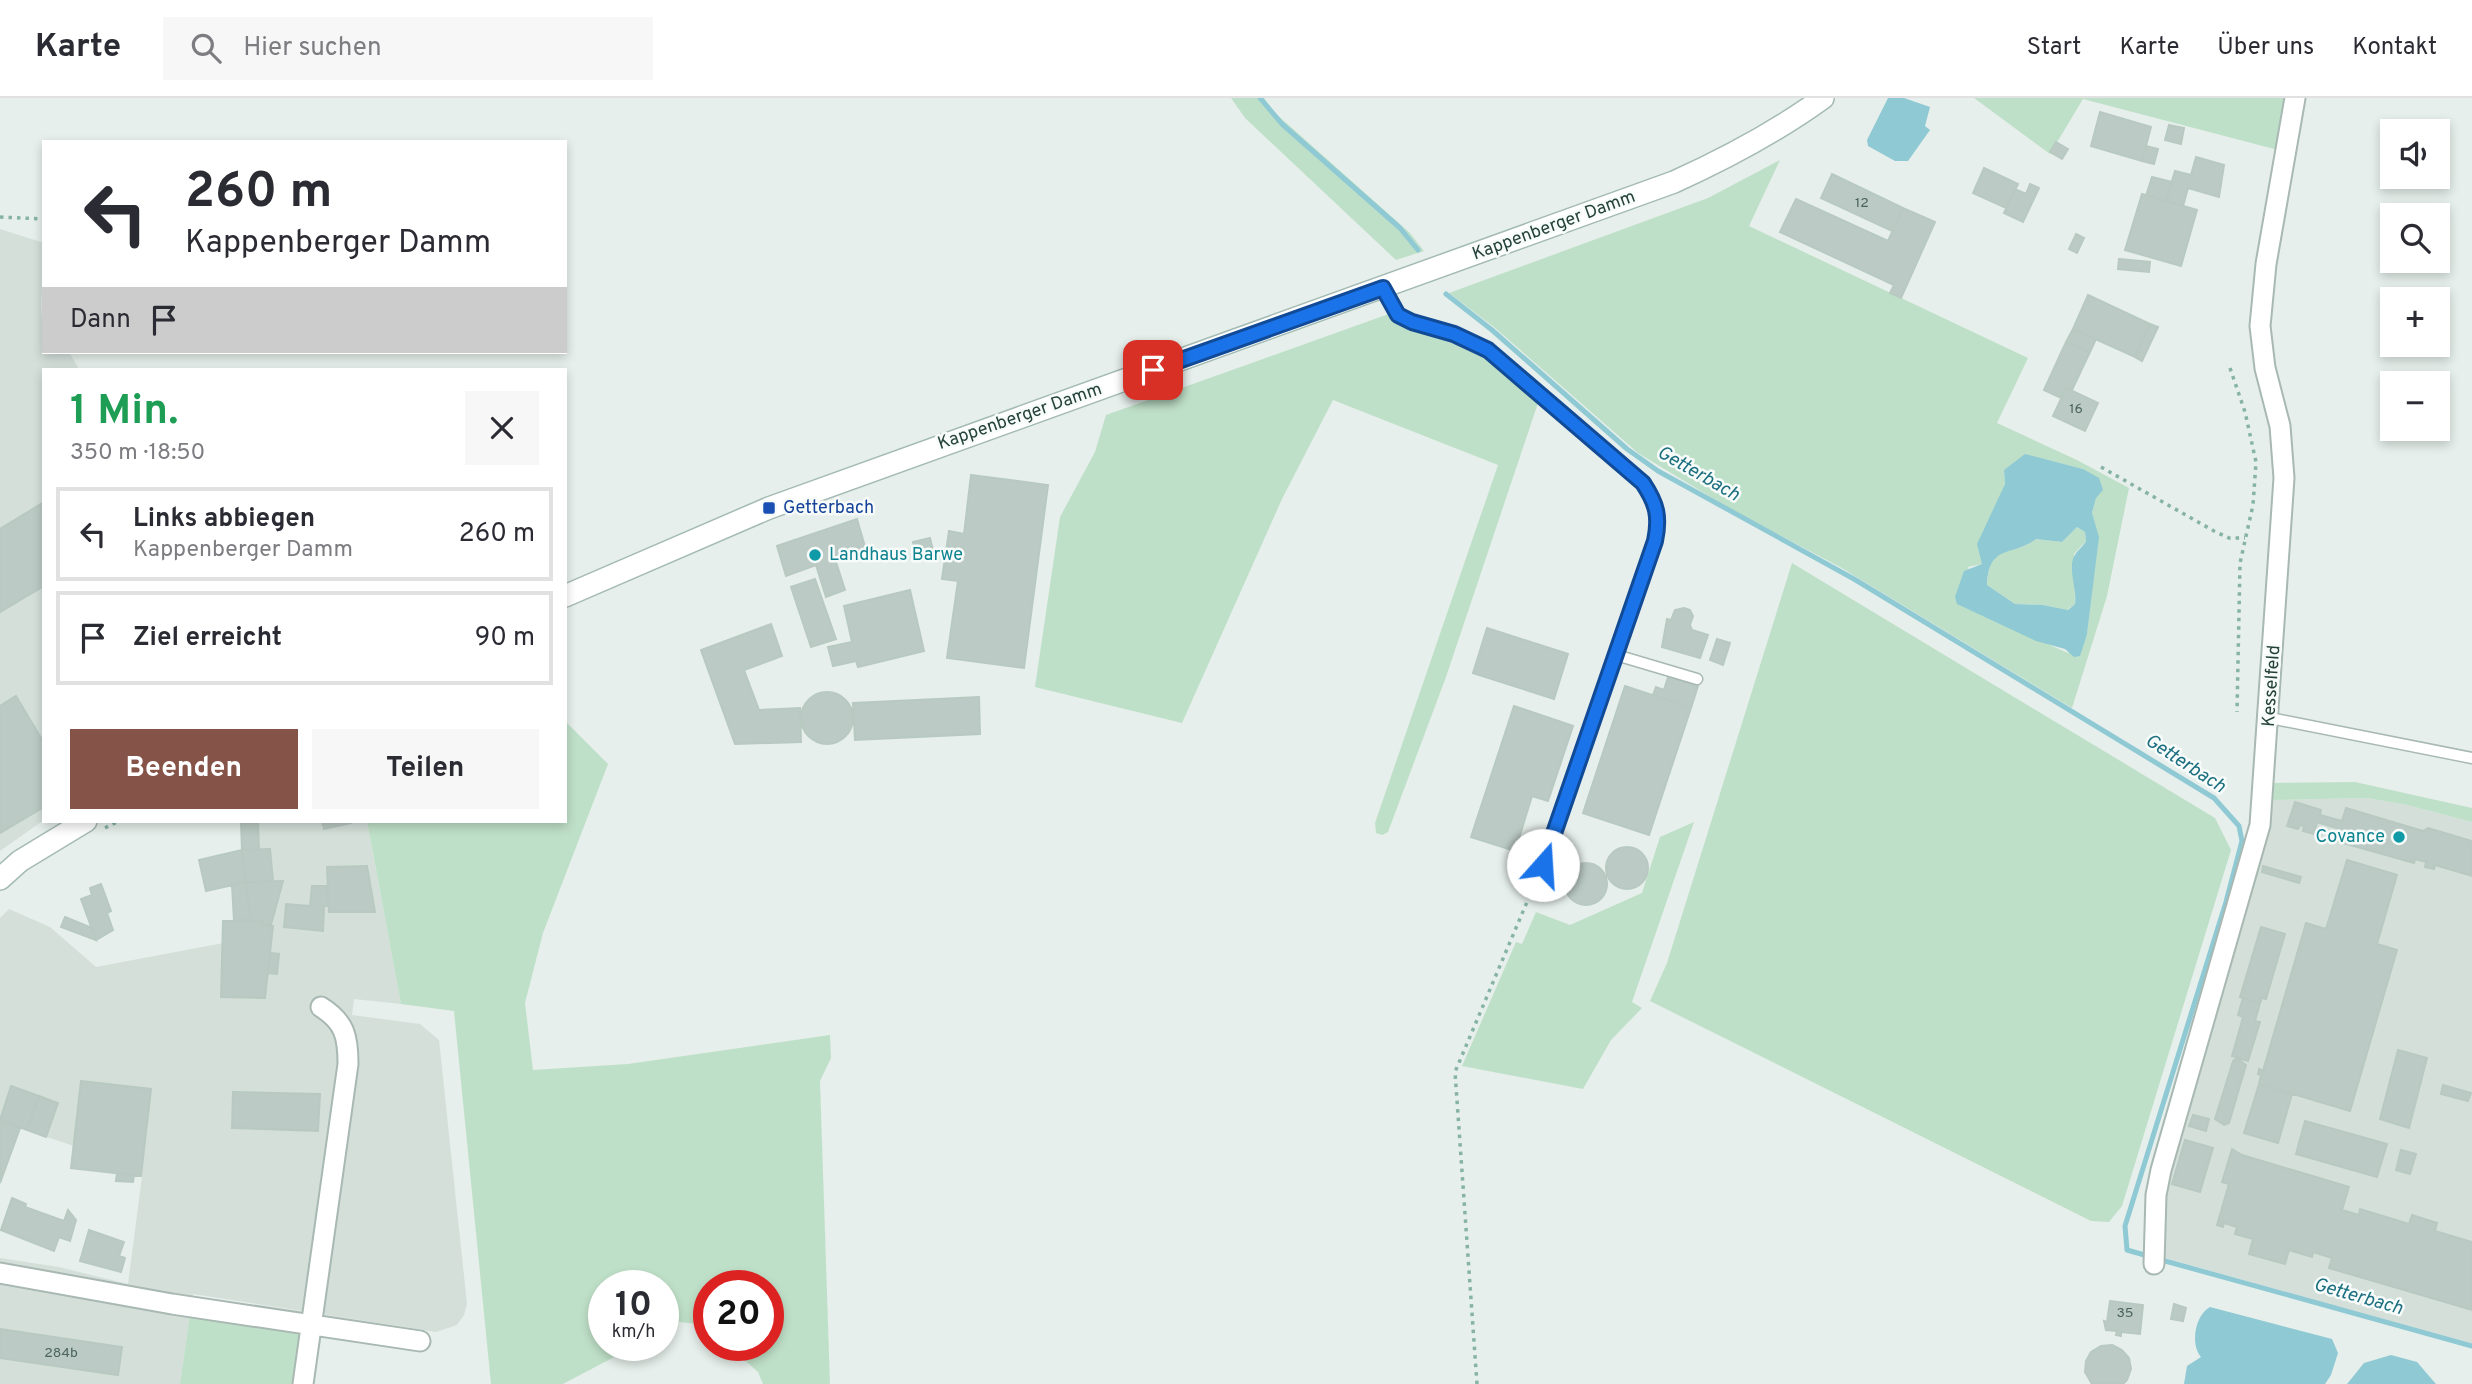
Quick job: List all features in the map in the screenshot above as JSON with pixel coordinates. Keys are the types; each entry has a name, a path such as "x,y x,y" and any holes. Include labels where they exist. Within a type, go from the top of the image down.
{"main road":[{"name":"Kappenberger Damm","path":"567,595 769,508 1674,182 1772,133 1823,98"},
{"path":"0,878 20,861 83,823"}],"street":[{"name":"Kesselfeld","path":"2155,1258 2156,1195 2161,1170 2260,825 2270,718 2284,449 2262,357 2260,326 2266,264 2295,98"},
{"path":"303,1384 348,1064 348,1041 337,1017 321,1007"},
{"path":"0,1273 420,1341"}],"lane":[{"path":"1383,288 1398,315 1412,322 1454,334 1488,350 1643,483 1654,499 1660,519 1655,541 1543,865"},
{"path":"1616,655 1697,678"},
{"path":"2270,718 2472,758"}],"path":[{"path":"0,217 42,219"},
{"path":"2230,368 2245,412 2256,462 2253,505 2240,563 2237,712"},
{"path":"2101,467 2214,531 2229,538 2245,538"},
{"path":"1478,1384 1455,1072 1543,865"}],"shaded area":[{"path":"0,229 42,242 42,354 70,354 78,368 42,368 42,821 0,851"},
{"path":"2367,798 2472,822 2472,1345 2162,1257 2162,1188 2271,800"},
{"path":"241,823 367,823 401,1004 354,999 352,1015 420,1024 439,1040 467,1304 464,1315 457,1325 436,1332 193,1294 180,1384 0,1384 0,1258 59,1267 128,1284 142,1177 71,1168 74,1146 20,1128 0,1184 0,918 9,909 50,927 96,967 250,938"}],"green space":[{"path":"1231,98 1264,98 1274,112 1410,233 1424,251 1396,260 1245,118"},
{"path":"1974,98 2287,98 2278,150 2083,99 2050,154"},
{"path":"1780,160 1749,226 2028,358 1997,423 2077,460 2129,488 2107,596 2072,708 1840,567 1732,510 1638,453 1494,327 1449,293 1708,198","holes":["2026,455 2083,469 2096,498 2092,513 2098,537 2087,634 2068,653 1982,615 1968,567 1982,564 2005,484 2004,470"]},
{"path":"1397,311 1474,347 1538,403 1446,677 1388,832 1382,835 1376,833 1375,823 1498,465 1333,400 1282,499 1182,723 1035,687 1060,517 1095,452 1106,415"},
{"path":"2077,527 2085,532 2086,541 2074,554 2075,604 2067,610 2043,605 2015,604 1987,585 1989,571 1997,556 2036,539 2062,542"},
{"path":"1792,563 2215,818 2231,850 2122,1206 2109,1222 2091,1221 1650,1001 1667,963"},
{"path":"567,723 608,764 543,933 525,1003 533,1070 628,1064 830,1035 831,1058 820,1081 830,1384 763,1384 758,1372 746,1361 784,1361 784,1270 693,1270 693,1323 679,1322 679,1270 588,1270 588,1361 607,1361 563,1384 491,1384 454,1011 401,1004 367,823 567,823"},
{"path":"2355,782 2472,808 2472,822 2367,798 2271,800 2272,783"},
{"path":"1694,822 1632,1002 1642,1008 1611,1040 1583,1089 1462,1066 1516,942 1522,944 1536,912 1570,925 1642,893 1660,837"},
{"path":"190,1314 302,1332 295,1384 180,1384"}],"water":[{"path":"1888,98 1904,98 1930,107 1925,126 1930,130 1908,161 1895,161 1868,146 1867,140"},
{"path":"2025,454 2083,469 2099,478 2103,490 2096,498 2092,513 2099,537 2087,634 2080,656 2074,657 2065,649 2036,641 1957,604 1955,597 1964,571 1982,564 1977,544 2005,484 2004,470","holes":["2077,527 2085,532 2086,541 2073,559 2075,604 2068,610 2043,605 2015,604 1987,585 1992,563 2003,553 2036,539 2062,542"]},
{"path":"2210,1307 2332,1339 2338,1353 2331,1375 2325,1384 2184,1384 2187,1366 2201,1357 2196,1345 2196,1330 2201,1316"},
{"path":"2391,1355 2417,1362 2436,1384 2347,1384 2364,1363"}],"building":[{"path":"2100,112 2151,127 2142,161 2091,146"},
{"path":"2169,125 2184,128 2181,144 2165,140"},
{"path":"2056,142 2068,149 2062,159 2050,152"},
{"path":"2146,146 2158,149 2154,164 2142,161"},
{"path":"2196,157 2224,165 2219,197 2188,188 2183,206 2166,201 2175,171 2191,175"},
{"path":"1984,168 2018,184 2006,208 1973,193"},
{"path":"1832,174 1903,208 1892,231 1821,198"},
{"path":"2152,177 2172,182 2166,201 2146,196"},
{"path":"2030,184 2039,188 2023,222 2004,213 2015,189 2026,194"},
{"path":"2142,194 2197,210 2181,266 2125,250"},
{"path":"1796,199 1888,241 1903,208 1935,222 1901,298 1890,293 1894,285 1780,232"},
{"path":"2076,234 2084,238 2077,253 2069,249"},
{"path":"2119,259 2150,262 2149,272 2118,269"},
{"path":"2088,295 2150,324 2135,357 2073,329"},
{"path":"2150,324 2158,327 2142,361 2135,357"},
{"path":"2073,329 2096,339 2090,352 2066,342"},
{"path":"2066,342 2090,352 2072,390 2066,388 2061,398 2044,390"},
{"path":"2066,388 2098,403 2085,431 2053,416"},
{"path":"971,475 1048,485 1024,668 947,658 958,581 942,579 949,531 964,534"},
{"path":"42,503 42,587 0,612 0,529"},
{"name":"Landhaus Barwe","path":"857,519 866,550 835,559 845,590 826,597 816,565 786,576 777,546"},
{"path":"930,538 933,550 915,554 913,542"},
{"path":"815,579 836,639 811,647 791,587"},
{"path":"910,590 924,651 858,667 856,661 833,666 828,647 852,642 844,606"},
{"path":"1675,610 1690,610 1693,616 1690,625 1692,630 1708,635 1700,658 1662,647 1667,619 1671,620"},
{"path":"771,624 782,656 744,670 759,710 800,708 801,742 735,744 701,650"},
{"path":"1487,628 1568,654 1554,699 1473,673"},
{"path":"1717,639 1730,643 1723,665 1710,660"},
{"path":"1668,677 1698,686 1691,708 1653,695 1656,687 1664,690"},
{"path":"1625,686 1691,708 1649,835 1583,813"},
{"path":"827,692 837,694 845,700 851,708 851,728 845,736 837,742 827,744 817,742 809,736 803,728 801,718 803,708 809,700 817,694"},
{"path":"16,696 42,740 42,808 0,833 0,706"},
{"path":"979,697 980,734 855,740 853,703"},
{"path":"1514,706 1573,726 1548,801 1532,796 1515,851 1471,837"},
{"name":"Covance","path":"2295,802 2321,810 2320,815 2342,821 2346,808 2423,831 2428,828 2472,841 2472,876 2435,865 2434,869 2425,867 2426,862 2415,859 2414,863 2336,841 2340,829 2317,822 2314,834 2303,831 2304,826 2300,825 2298,829 2287,826"},
{"path":"241,823 258,823 259,849 242,850"},
{"path":"322,823 351,823 324,829"},
{"path":"1627,847 1642,853 1648,868 1642,883 1627,889 1612,883 1606,868 1612,853"},
{"path":"270,849 273,881 246,882 242,850"},
{"path":"242,850 246,882 206,891 199,860"},
{"path":"2347,860 2397,875 2377,944 2397,950 2350,1111 2259,1084 2261,1075 2258,1074 2259,1069 2263,1071 2306,923 2326,929"},
{"path":"1586,863 1601,869 1607,884 1601,899 1586,905 1571,899 1565,884 1571,869"},
{"path":"367,866 375,912 329,912 327,867"},
{"path":"2263,866 2301,877 2299,883 2262,872"},
{"path":"283,881 271,925 250,920 246,882"},
{"path":"246,882 250,920 234,921 232,885"},
{"path":"101,884 111,911 107,913 113,930 96,940 81,899 92,895 90,888"},
{"path":"312,886 327,886 328,906 324,906 323,931 284,927 286,904 310,906"},
{"path":"65,917 92,928 96,940 61,927"},
{"path":"223,921 263,921 263,925 273,926 265,998 221,997"},
{"path":"2261,927 2285,934 2266,999 2262,998 2260,1003 2240,997"},
{"path":"270,953 279,954 277,974 268,973"},
{"path":"2243,998 2260,1003 2255,1021 2260,1022 2248,1061 2232,1056 2243,1017 2238,1015"},
{"path":"2398,1050 2427,1058 2409,1128 2380,1119"},
{"path":"2237,1058 2246,1065 2229,1123 2224,1125 2215,1119 2233,1061"},
{"path":"81,1081 151,1089 141,1176 71,1168"},
{"path":"2259,1084 2292,1094 2278,1143 2244,1133"},
{"path":"2443,1085 2471,1093 2468,1101 2441,1094"},
{"path":"11,1086 39,1096 27,1130 0,1120"},
{"path":"233,1092 320,1094 318,1131 232,1128"},
{"path":"39,1096 58,1103 46,1137 27,1130"},
{"path":"2193,1115 2209,1119 2206,1131 2189,1126"},
{"path":"0,1120 20,1128 0,1183"},
{"path":"2305,1121 2387,1144 2377,1177 2296,1154"},
{"path":"2185,1140 2213,1148 2200,1192 2172,1184"},
{"path":"2232,1149 2242,1155 2349,1187 2342,1210 2359,1215 2360,1209 2409,1224 2412,1215 2437,1223 2435,1231 2472,1242 2472,1310 2329,1268 2332,1258 2313,1252 2312,1257 2289,1250 2285,1264 2249,1254 2253,1239 2235,1234 2237,1227 2224,1223 2223,1227 2217,1225 2229,1184 2222,1182"},
{"path":"2401,1150 2416,1154 2410,1174 2396,1170"},
{"path":"117,1173 134,1175 133,1182 116,1181"},
{"path":"12,1198 26,1204 25,1207 64,1221 68,1210 76,1220 70,1241 59,1237 54,1251 1,1230"},
{"path":"89,1230 124,1242 119,1256 125,1258 121,1272 80,1261"},
{"path":"2110,1301 2143,1305 2140,1334 2121,1332 2121,1336 2116,1335 2117,1331 2106,1330 2104,1321 2107,1322"},
{"path":"2174,1304 2186,1308 2183,1321 2171,1319"},
{"path":"0,1329 122,1347 118,1375 0,1358"},
{"path":"2112,1345 2122,1350 2129,1358 2131,1369 2127,1380 2123,1384 2092,1384 2085,1372 2086,1361 2091,1352 2101,1346"}],"waterway":[{"name":"Getterbach","path":"1260,98 1282,124 1400,228 1418,250"},
{"name":"Getterbach","path":"1446,294 1492,330 1627,449 1658,471 1854,579 2214,798 2239,826 2242,841 2226,902 2125,1226 2127,1250 2148,1256"},
{"name":"Getterbach","path":"2158,1259 2472,1346"}],"place":[{"name":"Getterbach","path":"769,508"},
{"name":"Landhaus Barwe","path":"815,555"},
{"name":"Covance","path":"2399,837"}],"route":[{"path":"1153,370 1383,288 1398,315 1412,322 1454,334 1488,350 1643,483 1654,499 1660,519 1655,541 1543,865"}]}
